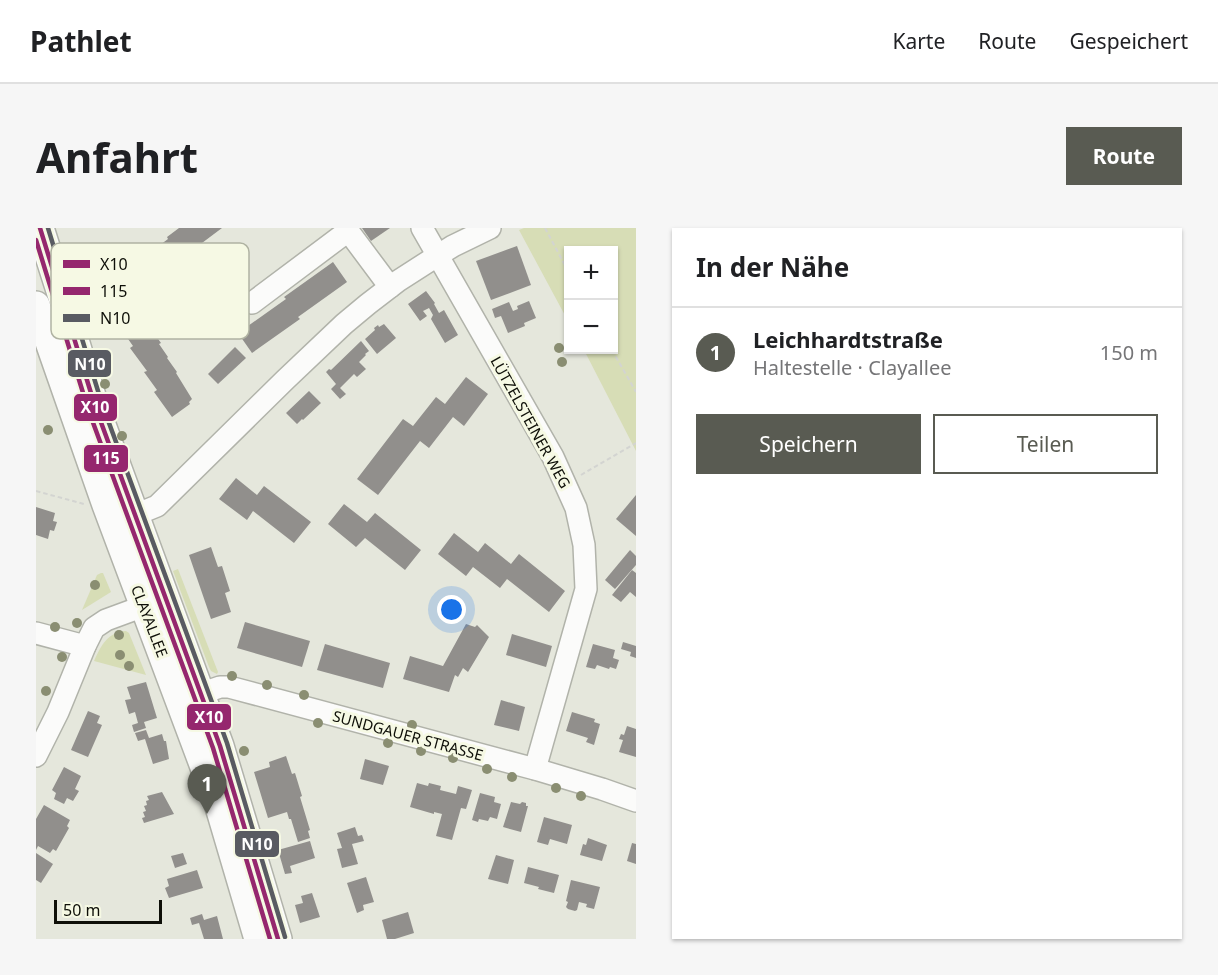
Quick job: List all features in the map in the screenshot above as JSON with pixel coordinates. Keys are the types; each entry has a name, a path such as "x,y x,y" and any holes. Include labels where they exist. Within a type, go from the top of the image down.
{"main road":[{"name":"CLAYALLEE","path":"40,228 51,262"},
{"name":"CLAYALLEE","path":"36,304 106,505 190,697 219,807 258,939"},
{"name":"CLAYALLEE","path":"75,339 95,406 135,515 153,609"},
{"name":"CLAYALLEE","path":"190,697 220,746 278,939"}],"street":[{"name":"LÜTZELSTEINER WEG","path":"422,228 553,457 576,508 584,545 586,589 536,769"},
{"path":"135,515 157,506 344,324 390,287 436,256 490,228"},
{"path":"252,303 347,230 390,287"},
{"path":"36,756 58,712 94,628 100,624 153,609"},
{"path":"36,633 85,646"},
{"name":"SUNDGAUER STRASSE","path":"190,697 220,687 229,687 536,769 636,801"}],"path":[{"path":"544,228 564,264"},
{"path":"614,354 636,392"},
{"path":"573,480 636,443"},
{"path":"36,491 84,504"}],"green space":[{"path":"524,228 636,228 636,451 586,354 618,354 618,246 564,246 564,314 519,230"},
{"path":"178,569 217,674 209,667 173,571"},
{"path":"101,573 111,592 82,610 97,575"},
{"path":"126,631 129,633 146,675 94,661 106,640 114,634"}],"building":[{"path":"179,228 222,228 202,243 163,243 168,239 167,237"},
{"path":"362,228 390,228 371,241"},
{"path":"517,246 531,285 491,300 476,261"},
{"path":"333,262 347,282 252,353 242,339 249,339 249,325 286,299 284,297"},
{"path":"426,291 439,313 444,310 458,335 445,343 431,319 433,315 429,308 423,311 427,316 420,321 408,304"},
{"path":"529,301 536,318 524,323 525,326 508,333 501,316 495,318 492,309 509,302 513,311 518,309 517,306"},
{"path":"384,324 396,338 377,354 365,339 375,330 374,328"},
{"path":"128,339 158,339 192,399 190,404 172,417 154,392 157,390 144,372 147,371 130,348 133,346"},
{"path":"361,341 369,351 359,362 366,369 357,377 354,374 340,388 346,394 340,399 331,389 336,384 326,372 331,370"},
{"path":"235,347 246,358 218,384 208,374"},
{"path":"466,377 488,394 464,426 453,417 429,448 420,441 378,495 357,479 403,419 413,426 436,397 445,404"},
{"path":"309,391 321,403 297,424 286,413"},
{"path":"236,478 257,495 264,486 311,522 294,543 253,511 247,520 219,499"},
{"path":"636,495 636,536 616,519"},
{"path":"344,504 367,522 375,513 421,550 405,570 365,538 356,547 328,524"},
{"path":"36,507 55,513 53,521 57,522 54,531 50,530 48,539 36,535"},
{"path":"454,533 478,552 485,543 511,564 519,554 565,591 549,612 507,579 500,588 473,567 466,576 438,554"},
{"path":"211,547 218,567 222,566 230,591 225,593 231,612 211,619 189,555"},
{"path":"630,550 636,556 636,565 615,589 605,580"},
{"path":"632,570 636,573 636,597 630,592 621,602 612,595"},
{"path":"245,622 310,641 302,667 237,648"},
{"path":"466,624 475,627 477,625 489,637 468,672 463,668 458,677 455,675 449,692 403,679 410,656 443,666"},
{"path":"512,634 552,646 546,667 506,655"},
{"path":"623,642 636,646 636,658 630,656 631,652 621,649"},
{"path":"325,644 390,663 383,688 317,670"},
{"path":"593,644 615,650 613,658 619,660 616,669 597,665 595,669 586,667"},
{"path":"146,682 157,718 144,722 146,728 134,732 132,725 138,723 135,712 129,714 125,700 131,699 127,687"},
{"path":"501,700 525,707 519,731 494,725"},
{"path":"88,711 100,716 97,723 102,725 88,757 71,750"},
{"path":"572,712 595,719 594,722 600,724 594,745 586,742 588,738 566,731"},
{"path":"627,726 636,729 636,757 619,752 623,740 619,739 621,734 624,735"},
{"path":"146,730 149,738 162,734 166,741 169,759 153,764 145,739 138,741 135,733"},
{"path":"286,756 292,774 295,773 310,830 308,831 310,838 298,842 287,812 268,818 254,772 270,767 269,762"},
{"path":"365,759 389,766 383,785 360,779"},
{"path":"64,767 81,776 75,789 79,791 73,801 67,798 64,804 54,799 56,793 52,790"},
{"path":"417,783 441,786 440,790 456,794 458,786 472,790 466,809 461,808 452,840 436,836 442,814 410,807"},
{"path":"162,792 174,814 144,823 142,818 145,817 143,812 146,811 144,806 149,800 147,796"},
{"path":"480,793 495,797 494,802 501,804 497,819 490,817 488,821 472,820"},
{"path":"511,802 520,804 522,802 528,806 521,832 503,827"},
{"path":"44,805 70,820 67,826 69,828 56,851 53,849 50,853 38,846 36,850 36,819"},
{"path":"544,817 572,825 567,844 550,839 548,845 537,842"},
{"path":"355,827 358,836 362,835 364,841 352,844 358,864 342,868 337,849 342,848 337,833"},
{"path":"588,838 607,845 602,861 580,855 583,844 586,845"},
{"path":"310,841 315,858 290,866 292,873 285,874 278,850"},
{"path":"632,843 636,844 636,864 627,861"},
{"path":"36,853 53,864 41,883 36,880"},
{"path":"183,853 187,864 175,868 171,856"},
{"path":"496,855 514,860 508,884 488,879"},
{"path":"528,867 559,875 554,893 524,883"},
{"path":"197,870 203,888 169,898 165,888 169,886 167,879"},
{"path":"366,877 374,902 363,905 364,910 357,913 347,883"},
{"path":"571,880 600,887 594,909 579,902 575,911 566,907"},
{"path":"312,893 320,917 300,923 295,905 303,903 301,896"},
{"path":"408,912 414,933 387,939 382,920"},
{"path":"202,914 204,920 217,916 223,939 204,939 199,923 192,925 190,918"}],"transit line":[{"name":"X10","path":"40,228 51,264"},
{"name":"N10","path":"48,228 53,243"},
{"name":"115","path":"36,240 51,289"},
{"name":"115","path":"66,339 88,409 213,748 270,939"},
{"name":"X10","path":"74,339 95,406 220,746 278,939"},
{"name":"N10","path":"82,339 102,404 227,743 285,937"}],"place":[{"name":"Leichhardtstraße","path":"207,814"}]}
